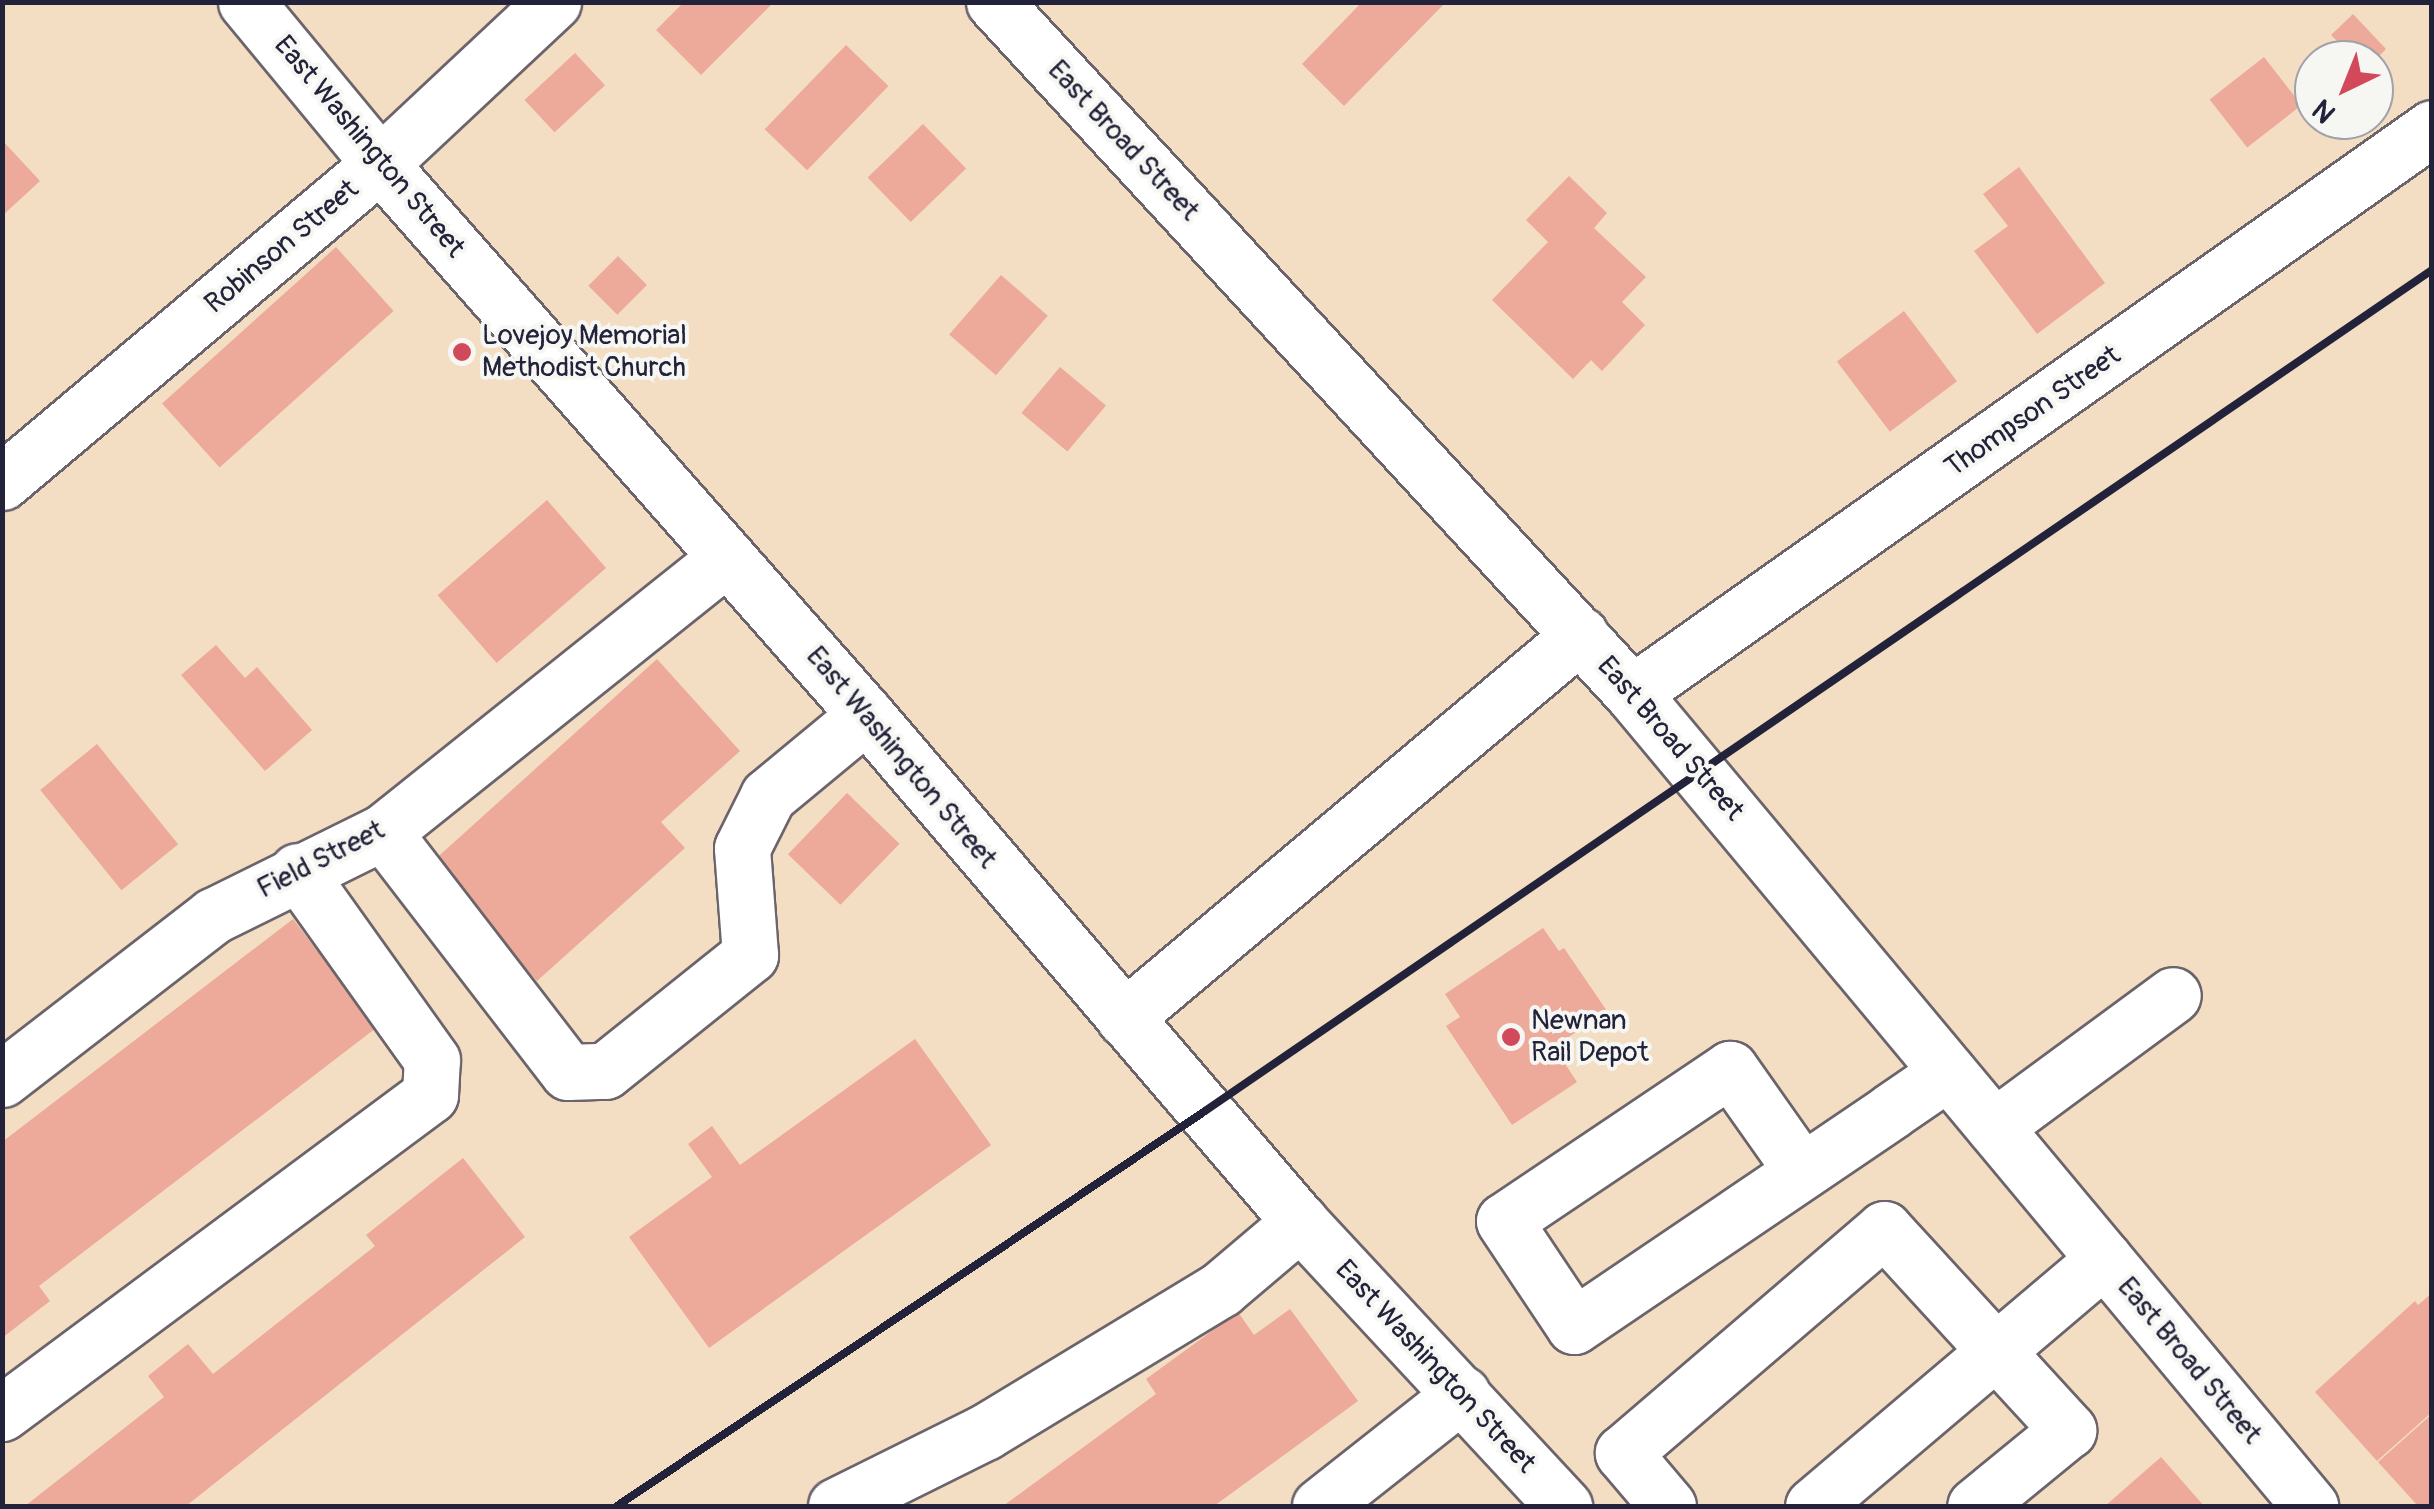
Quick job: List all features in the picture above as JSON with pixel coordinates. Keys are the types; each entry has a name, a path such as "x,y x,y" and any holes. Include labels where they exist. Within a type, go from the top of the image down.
{"street":[{"name":"East Washington Street","path":"246,2 380,164 866,715 1300,1222 1563,1505"},
{"name":"Robinson Street","path":"2,482 380,164 553,2"},
{"name":"East Broad Street","path":"994,2 1632,692 2310,1506"},
{"name":"Thompson Street","path":"1632,692 2432,128"},
{"name":"Field Street","path":"2,1079 213,916 297,871 383,832 728,557"},
{"path":"1124,1018 1580,635"},
{"path":"383,832 568,1072 606,1070 750,955 742,848 768,796 866,715"},
{"path":"2,1412 430,1095 432,1060 297,871"},
{"path":"1994,1127 2173,995"},
{"path":"1802,1171 1730,1068 1504,1222 1574,1326 1948,1072"},
{"path":"836,1506 985,1432 1221,1289 1300,1222"},
{"path":"1563,1505 1884,1229 1998,1348 2068,1430 1975,1506"},
{"path":"1813,1506 2104,1259"},
{"path":"1320,1506 1462,1394"},
{"path":"1623,1452 1668,1506"}],"building":[{"path":"684,2 774,2 701,75 656,30"},
{"path":"1362,2 1446,2 1344,106 1302,64"},
{"path":"2353,14 2378,40 2336,40 2331,35"},
{"path":"846,45 888,86 807,170 765,129"},
{"path":"575,53 605,85 555,132 525,100"},
{"path":"2264,57 2294,95 2294,111 2247,148 2210,99"},
{"path":"923,124 966,169 911,222 868,177"},
{"path":"2,140 40,181 2,216"},
{"path":"2019,167 2105,283 2037,334 1974,251 2008,226 1983,194"},
{"path":"1569,176 1607,213 1594,228 1646,277 1622,302 1645,325 1602,371 1591,360 1573,379 1492,300 1548,242 1526,220"},
{"path":"336,247 394,311 220,467 162,404"},
{"path":"618,256 647,285 617,315 588,286"},
{"path":"1001,275 1048,316 996,375 949,335"},
{"path":"1904,311 1957,381 1890,432 1837,362"},
{"path":"1060,367 1106,406 1067,452 1021,413"},
{"path":"547,500 606,568 497,663 438,595"},
{"path":"216,645 245,678 257,667 312,730 265,771 181,675"},
{"path":"657,659 740,751 661,822 685,848 537,981 431,863"},
{"path":"97,744 178,844 121,890 40,790"},
{"path":"847,793 900,844 840,905 788,854"},
{"path":"293,919 376,1028 39,1286 50,1301 2,1338 2,1142"},
{"name":"Newnan Rail Depot","path":"1543,928 1559,951 1564,948 1607,1011 1554,1047 1577,1082 1512,1125 1446,1026 1460,1017 1445,994"},
{"path":"915,1039 991,1145 709,1348 629,1237 712,1177 688,1144 712,1126 740,1165"},
{"path":"463,1158 525,1237 186,1506 25,1506 164,1397 148,1376 188,1344 213,1374 375,1246 366,1235"},
{"path":"2432,1293 2432,1412 2377,1461 2315,1392 2415,1301 2418,1305"},
{"path":"1290,1309 1358,1401 1214,1506 1003,1506 1156,1394 1146,1379 1238,1312 1254,1335"},
{"path":"2432,1414 2432,1506 2418,1506 2378,1462"},
{"path":"2161,1457 2204,1506 2105,1506"}],"railway":[{"path":"617,1506 1205,1111 2432,270"}],"place":[{"name":"Lovejoy Memorial Methodist Church","path":"462,352"},
{"name":"Newnan Rail Depot","path":"1511,1037"}]}
